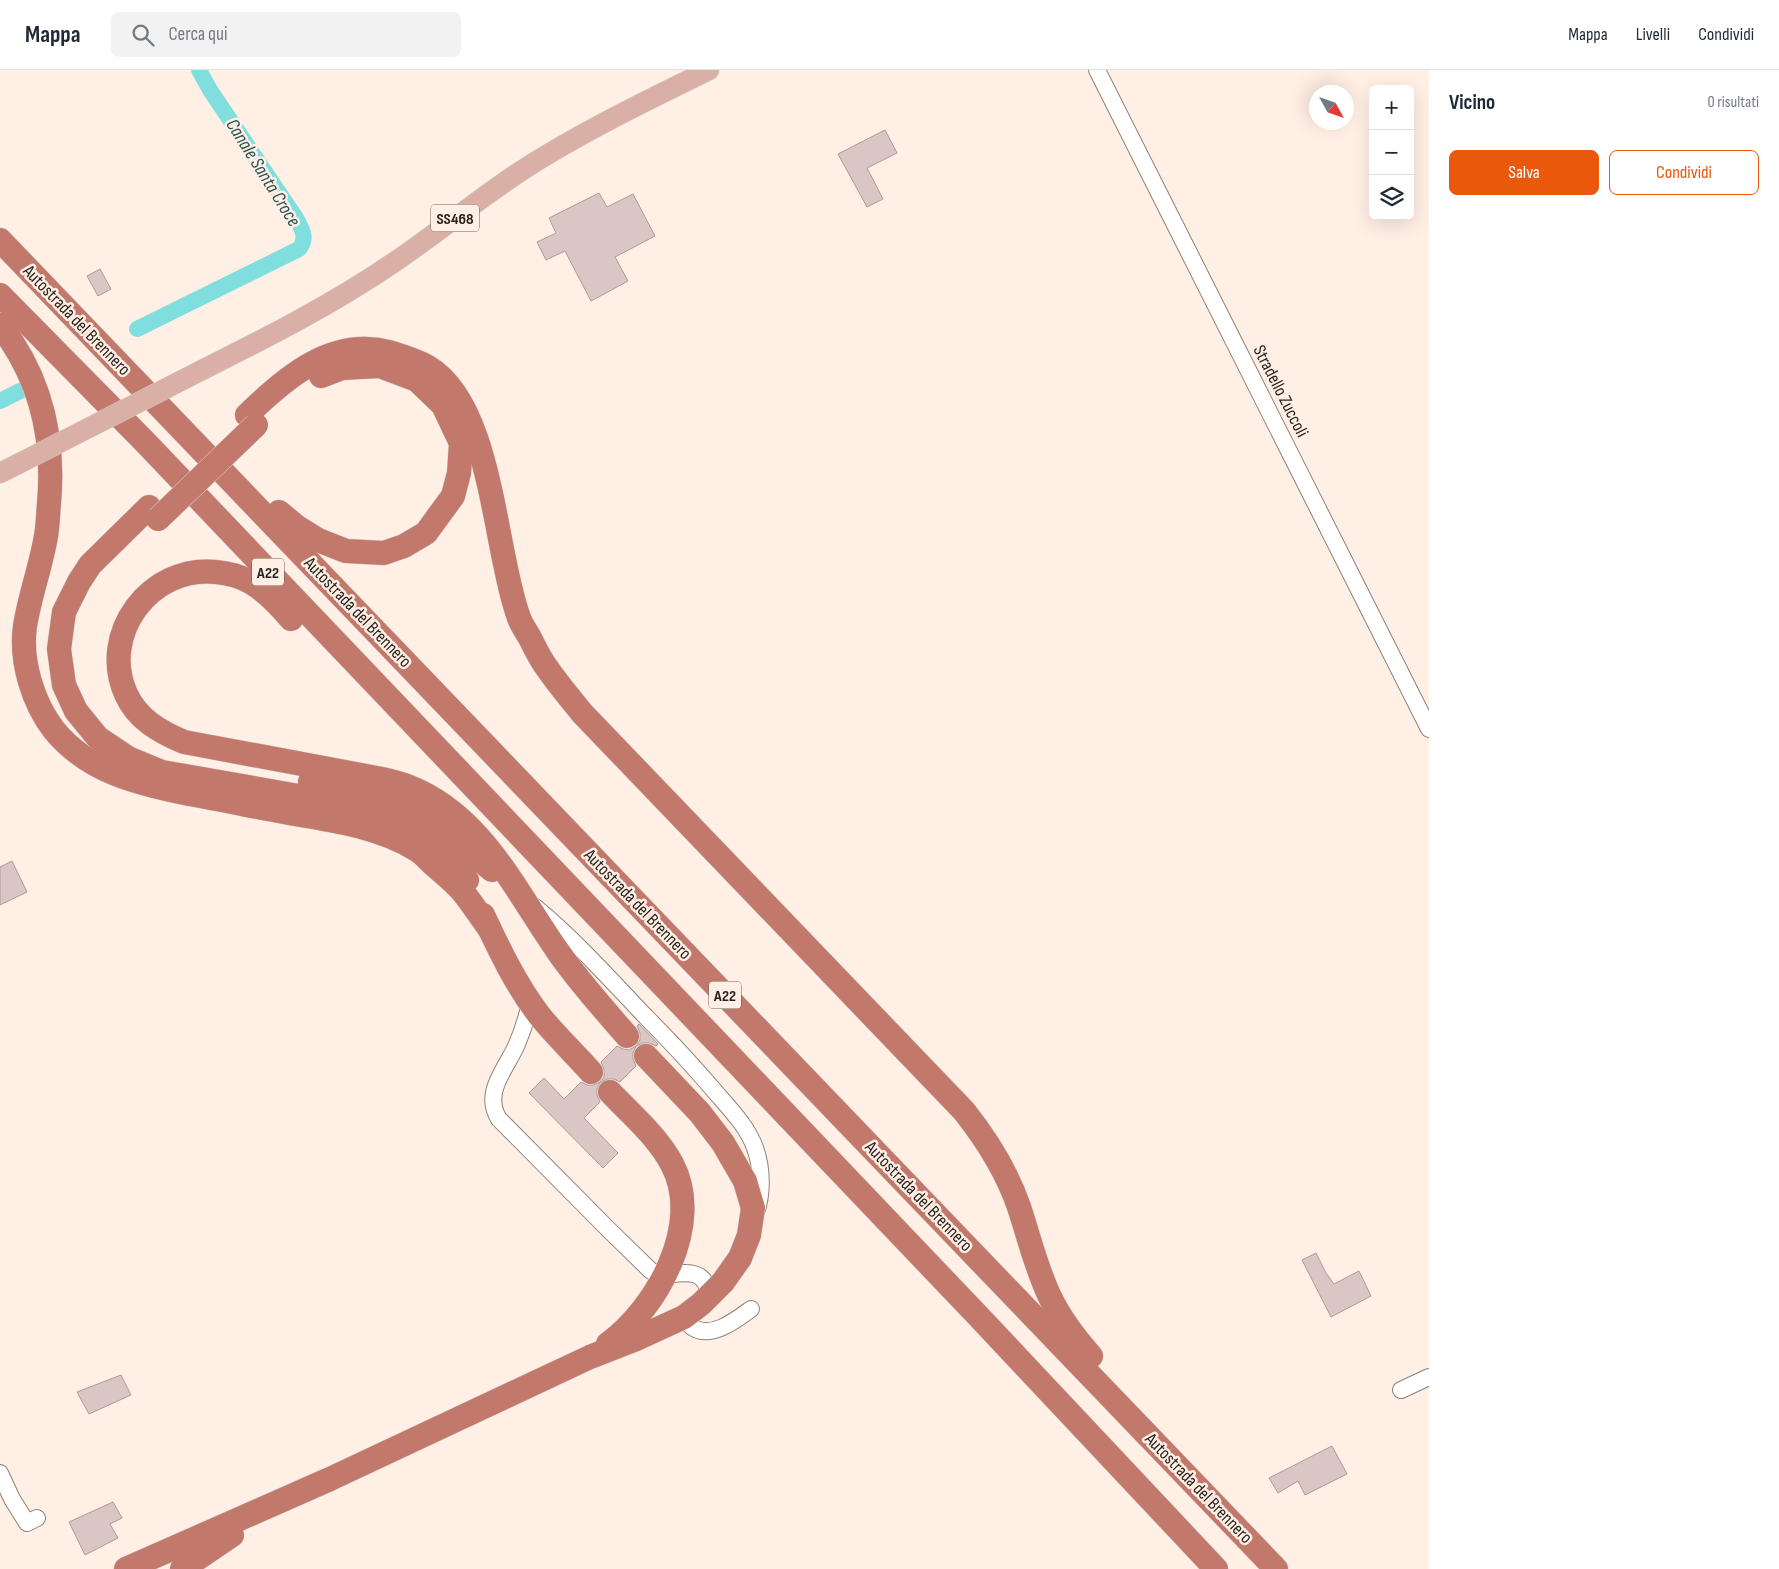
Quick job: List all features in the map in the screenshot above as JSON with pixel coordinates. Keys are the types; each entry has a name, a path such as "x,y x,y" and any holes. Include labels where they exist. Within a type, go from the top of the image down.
{"highway":[{"name":"Autostrada del Brennero","path":"0,240 1276,1569"},
{"name":"Autostrada del Brennero","path":"0,295 152,450 974,1312 1216,1569"},
{"path":"0,325 15,345 29,371 44,413 50,445 52,476 47,534 25,627 25,654 34,695 44,716 55,732 72,750 106,772 150,786 322,818 375,831 403,842 420,852 461,889 489,928"},
{"path":"251,420 268,394 300,370 334,354 356,349 380,350 405,357 429,368 449,386 463,405 479,444 502,556 518,616 545,667 582,713 893,1036 981,1132 996,1156 1018,1205 1032,1251 1050,1297 1060,1316 1107,1374 1160,1431 1205,1494"},
{"path":"174,420 297,527 318,540 346,551 384,553 404,546 426,533 453,496 459,472 460,443 443,405 417,380 380,366 342,368 309,381 251,420 154,513 90,565 78,582 64,612 59,650 64,685 76,711 98,738 128,758 162,772 321,800 389,816 409,825 426,836 445,852 466,877 489,928 530,1003 591,1072"},
{"path":"154,513 100,578 81,611 76,627 74,644 78,678 85,697 96,714 109,728 124,740 150,752 188,762 369,794 411,808 443,830 520,894"},
{"path":"534,852 311,640 277,603 251,583 227,573 203,571 173,577 150,592 130,617 121,642 122,681 127,695 148,722 163,734 184,742 373,777 408,787 428,797 473,830 504,869 558,952 593,998 627,1036"},
{"path":"133,1567 330,1479 590,1357 684,1317 709,1296 723,1282 740,1258 749,1235 753,1208 745,1181 723,1143 700,1113 646,1056"},
{"path":"590,1357 630,1325 653,1298 677,1243 683,1220 684,1200 673,1165 663,1149 610,1092"},
{"path":"182,1569 222,1541 278,1507 330,1479"}],"main road":[{"name":"SS468","path":"9,469 274,334 342,296 394,262 494,189 544,156 602,124 709,70"}],"street":[{"name":"Stradello Zuccoli","path":"1097,70 1429,729"},
{"path":"520,894 559,927 663,1034 747,1131 756,1149 760,1174 760,1202 749,1235"},
{"path":"530,1003 520,1039 496,1084 493,1102 499,1119 650,1270 663,1277 687,1273 696,1274 704,1280 709,1296"},
{"path":"684,1317 692,1327 706,1331 732,1324 751,1309"},
{"path":"1401,1390 1429,1377"},
{"path":"0,1473 12,1499 27,1523 36,1518"}],"building":[{"path":"885,130 897,153 867,168 883,199 867,207 838,154"},
{"path":"599,193 607,207 633,194 655,236 615,257 628,281 591,301 565,251 546,260 537,242 556,233 549,218"},
{"path":"100,269 111,289 98,296 87,276"},
{"path":"12,861 27,892 0,905 0,867"},
{"path":"639,1024 658,1044 656,1046 643,1043 636,1046 640,1040 637,1026"},
{"path":"617,1046 629,1050 636,1046 633,1059 636,1066 620,1082 614,1079 607,1079 600,1083 597,1095 600,1102 584,1118 618,1153 603,1168 529,1093 544,1078 564,1099 581,1082 593,1085 600,1082 604,1077 601,1062"},
{"path":"1316,1253 1334,1284 1359,1271 1371,1296 1331,1317 1302,1260"},
{"path":"121,1375 131,1395 89,1414 77,1392"},
{"path":"1332,1446 1347,1474 1305,1495 1298,1481 1278,1493 1269,1478"},
{"path":"113,1502 122,1518 110,1524 118,1538 85,1555 69,1522"}],"waterway":[{"name":"Canale Santa Croce","path":"137,329 299,249 304,237 296,218 210,90 199,70"},
{"name":"Canale Santa Croce","path":"0,401 20,391"}]}
